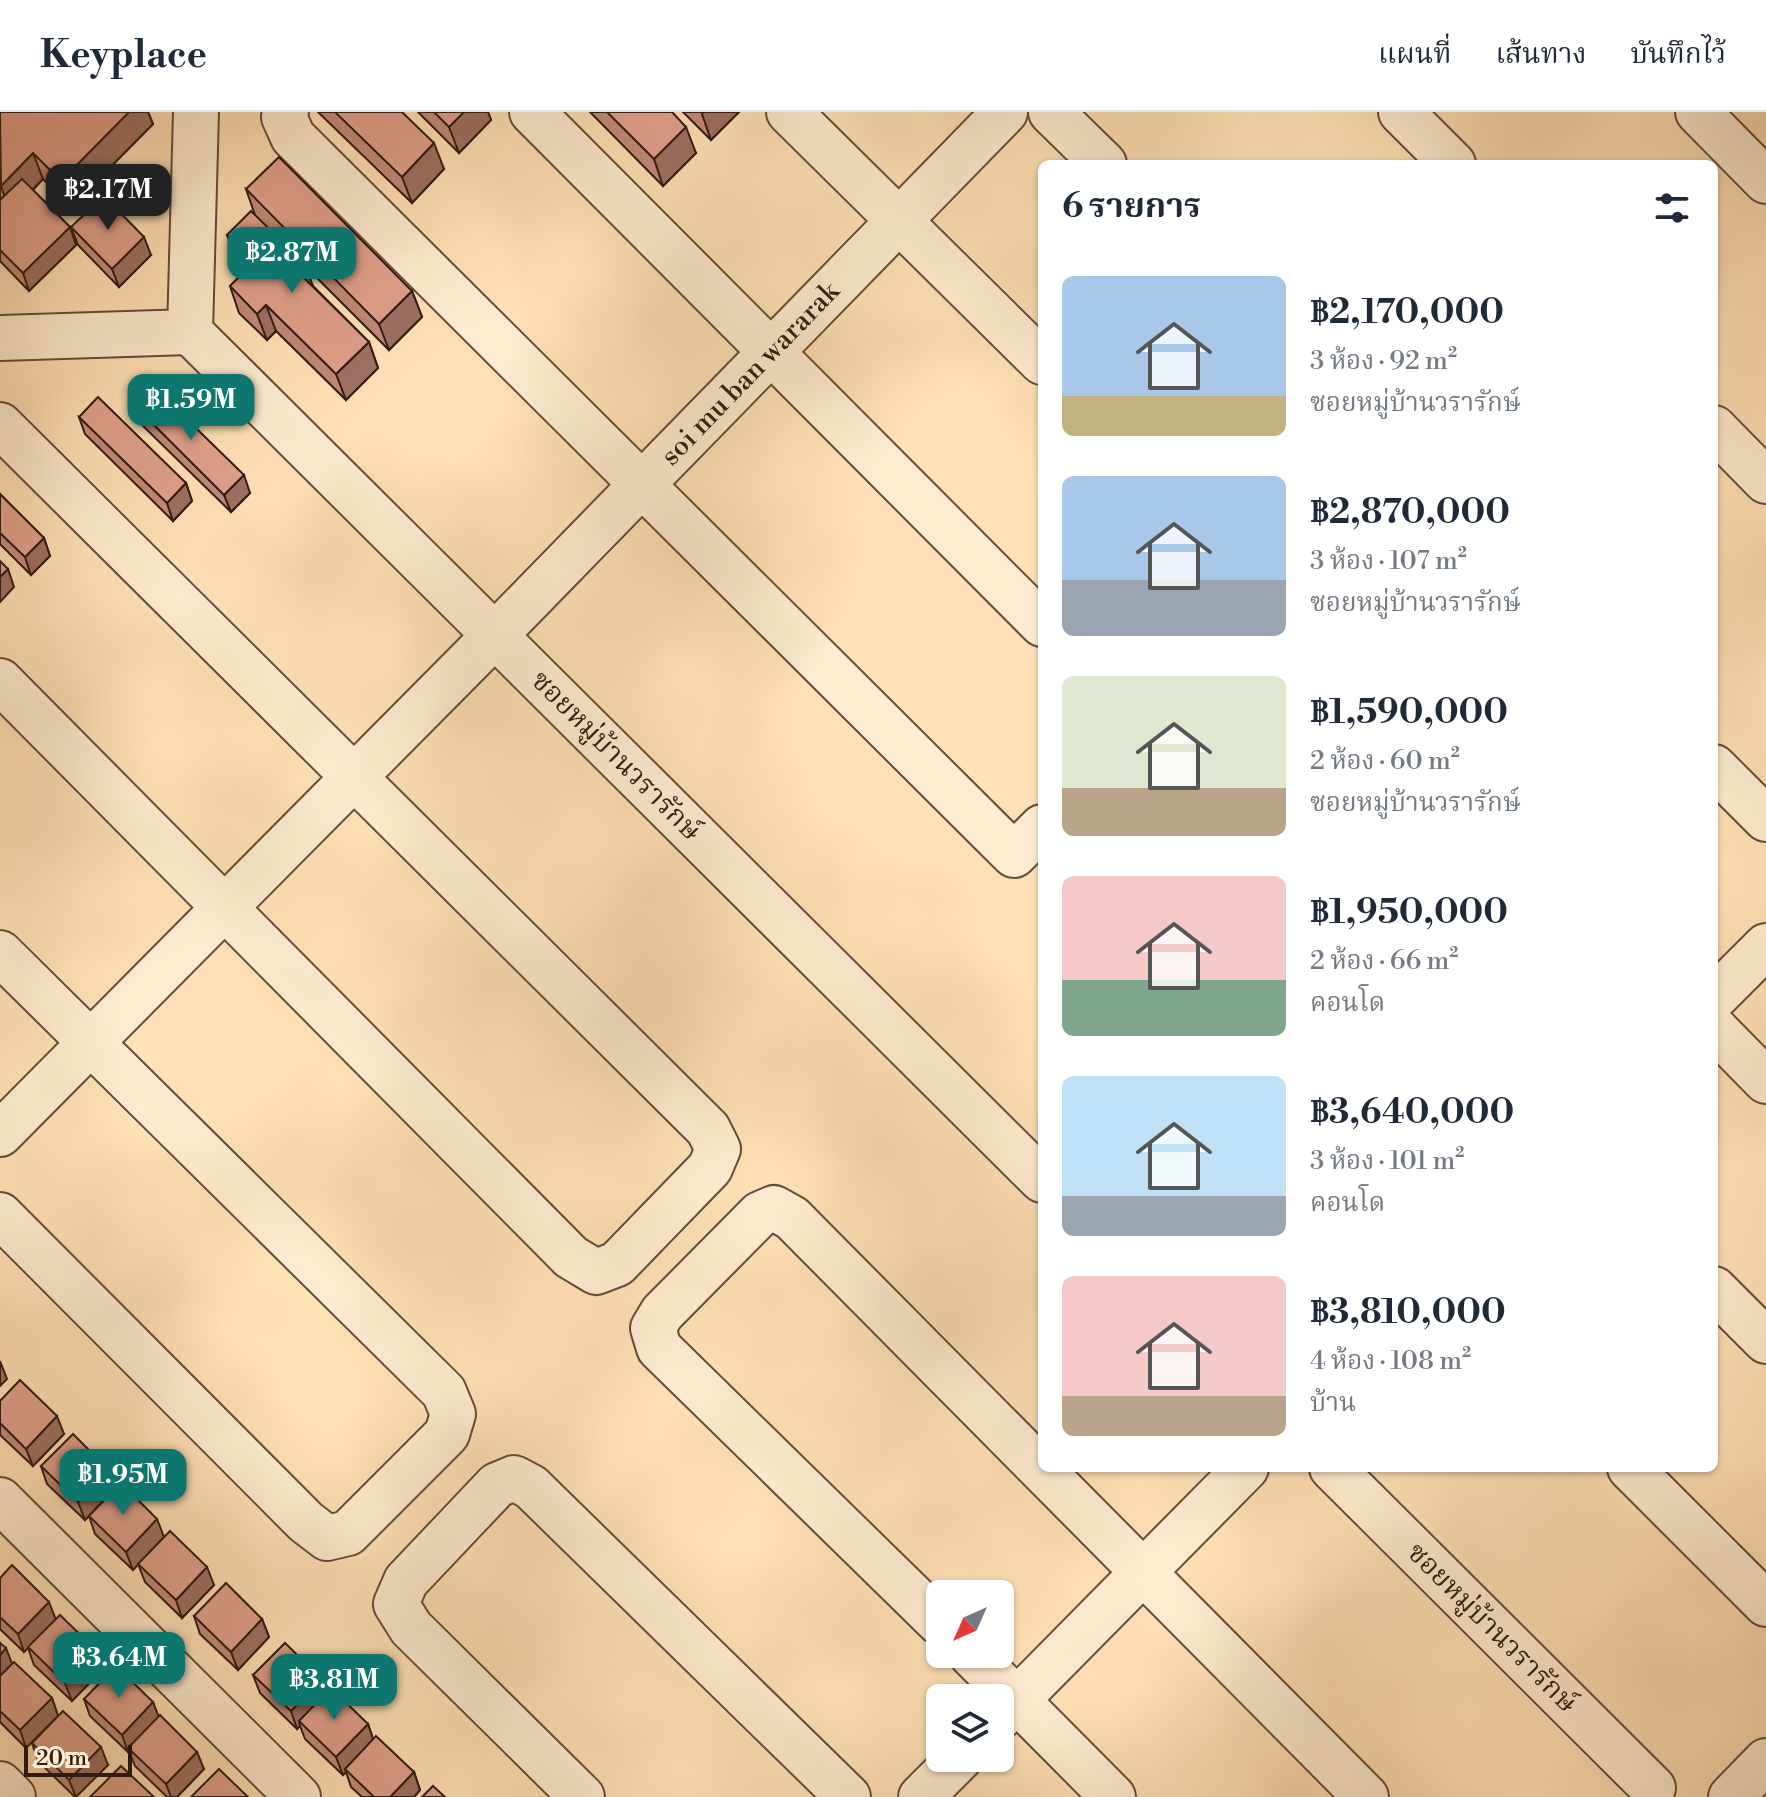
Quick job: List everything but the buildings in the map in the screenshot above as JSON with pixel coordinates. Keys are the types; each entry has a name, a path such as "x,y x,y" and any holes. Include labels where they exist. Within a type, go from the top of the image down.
{"street":[{"path":"0,338 190,332 196,112"},
{"path":"286,112 284,117 293,137 1014,855 1038,831"},
{"path":"532,112 1038,620"},
{"path":"789,112 1038,358"},
{"name":"soi mu ban wararak","path":"0,1134 495,635 1005,112"},
{"path":"1051,112 1100,160"},
{"path":"1401,112 1449,160"},
{"path":"1698,112 1766,181"},
{"name":"ซอยหมู่บ้านวรารักษ์","path":"190,332 1038,1176"},
{"path":"0,425 352,779 708,1129 718,1149 710,1168 617,1264 596,1272 571,1257 0,681"},
{"path":"1718,432 1766,481"},
{"path":"1718,771 1766,819"},
{"path":"1718,994 1766,946"},
{"path":"0,953 444,1392 453,1414 447,1434 348,1533 327,1538 306,1522 0,1215"},
{"path":"1718,1032 1766,1081"},
{"path":"926,1609 659,1348 653,1328 662,1313 760,1214 774,1208 792,1218 1038,1465"},
{"path":"1718,1293 1766,1341"},
{"path":"1045,1472 1366,1797"},
{"path":"1014,1703 1242,1472"},
{"name":"ซอยหมู่บ้านวรารักษ์","path":"1336,1472 1653,1788"},
{"path":"1634,1472 1766,1604"},
{"path":"582,1797 411,1628 396,1604 406,1581 497,1485 514,1478 531,1487 848,1797"},
{"path":"0,1500 298,1797"},
{"path":"1014,1712 1113,1797"},
{"path":"1731,1797 1766,1761"},
{"path":"921,1797 946,1772"},
{"path":"0,1784 13,1797"}]}
